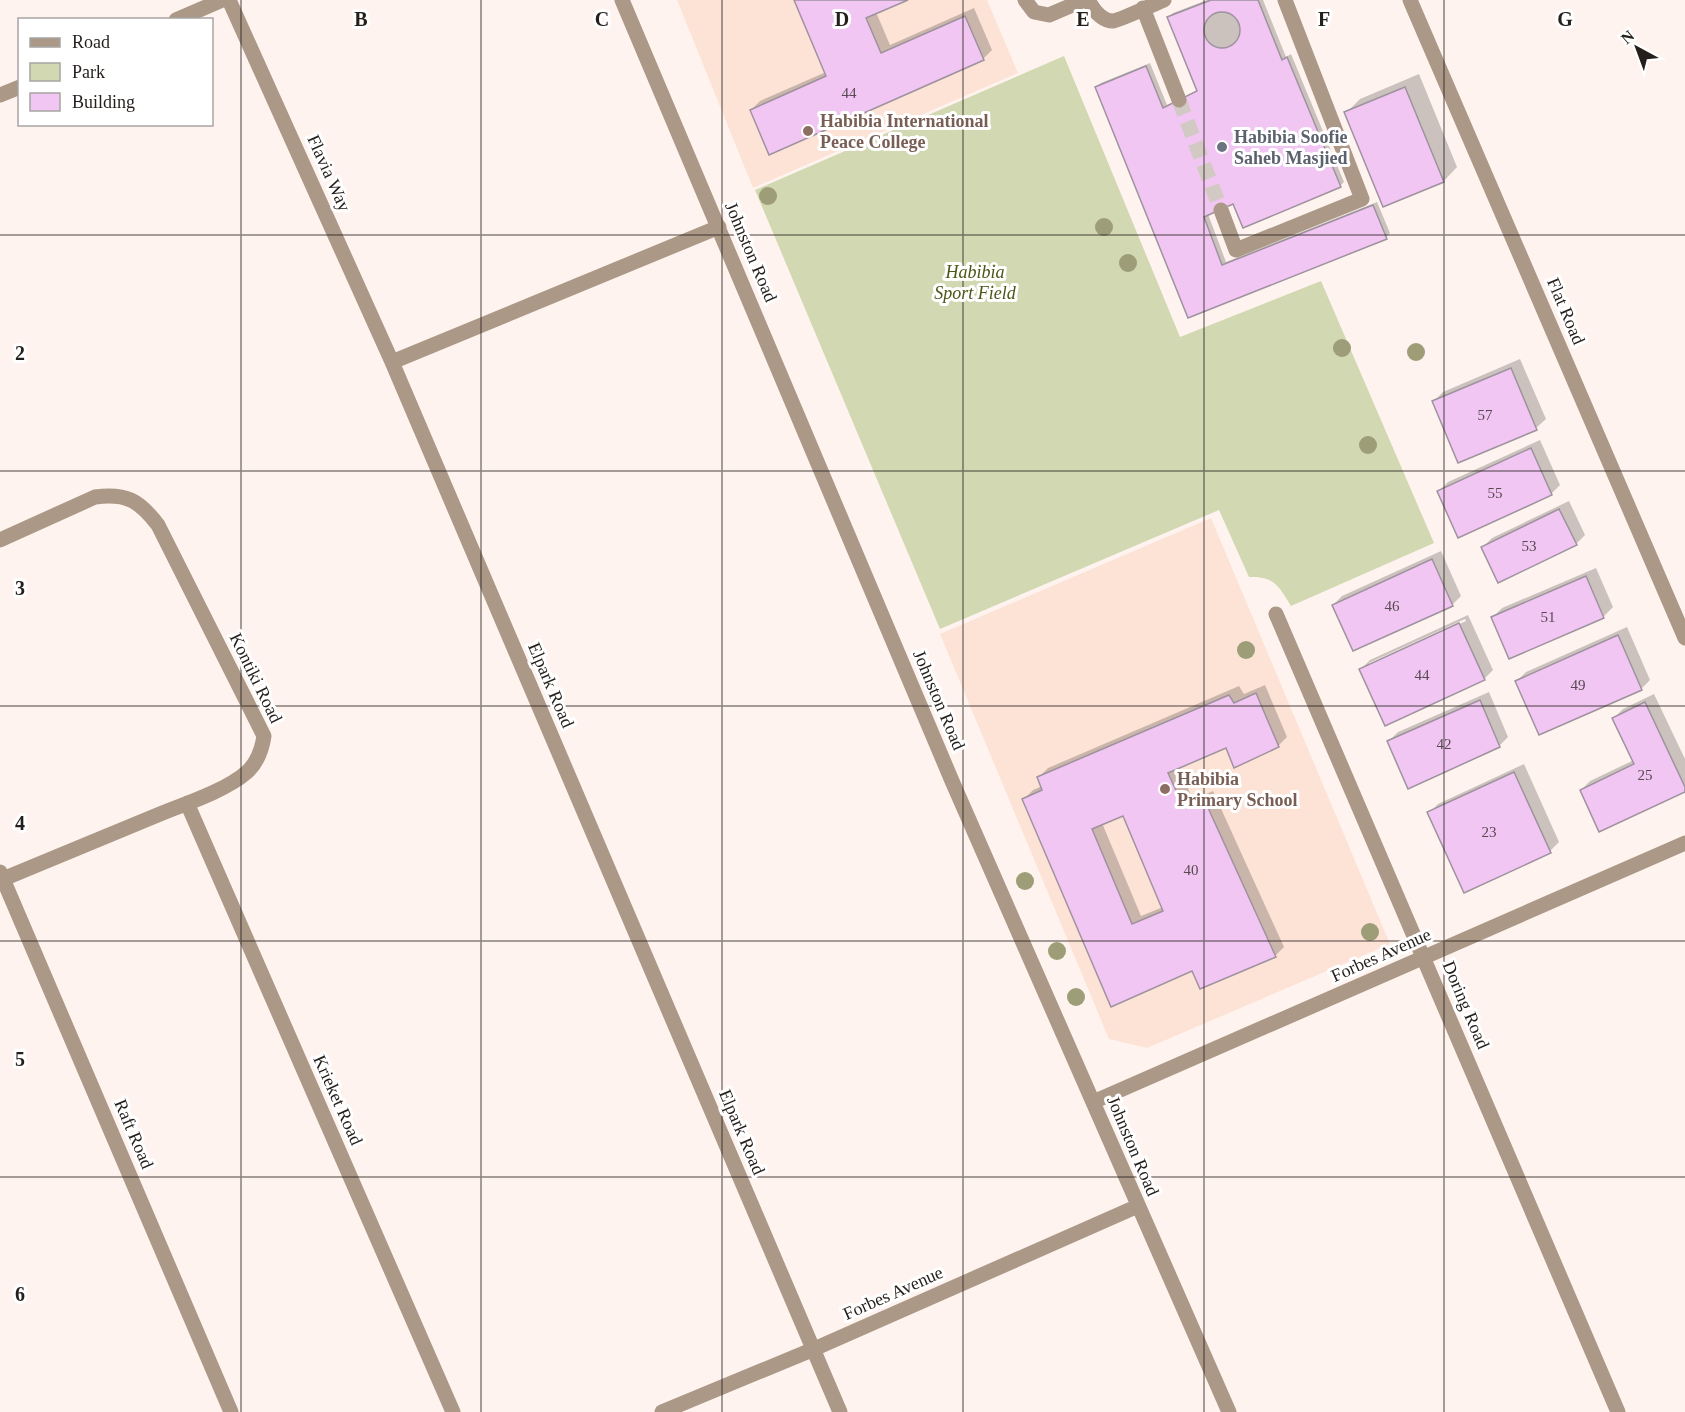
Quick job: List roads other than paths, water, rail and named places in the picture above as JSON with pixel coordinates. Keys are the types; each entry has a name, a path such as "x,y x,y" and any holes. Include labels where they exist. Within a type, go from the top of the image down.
{"street":[{"path":"181,18 222,0"},
{"name":"Flavia Way","path":"229,0 392,362"},
{"name":"Johnston Road","path":"622,0 948,770 1229,1412"},
{"path":"1025,0 1034,12 1049,15 1086,0 1102,17 1113,21 1164,0"},
{"path":"1221,210 1236,250 1362,199 1285,0"},
{"name":"Flat Road","path":"1410,0 1685,638"},
{"path":"1143,8 1179,100"},
{"path":"0,95 18,87"},
{"path":"392,362 719,227"},
{"name":"Elpark Road","path":"392,362 840,1412"},
{"name":"Kontiki Road","path":"0,540 95,497 110,495 130,499 148,512 158,525 260,724 264,736 262,748 249,771 233,782 188,803 1,875"},
{"name":"Doring Road","path":"1276,614 1618,1412"},
{"name":"Krieket Road","path":"188,803 453,1412"},
{"name":"Forbes Avenue","path":"1093,1102 1685,843"},
{"name":"Raft Road","path":"1,875 231,1412"},
{"name":"Forbes Avenue","path":"663,1412 814,1349 1138,1206"}],"tunnel":[{"path":"1179,100 1221,210"}],"place":[{"name":"Habibia International Peace College","path":"808,131"},
{"name":"Habibia Soofie Saheb Masjied","path":"1222,147"},
{"name":"Habibia Primary School","path":"1165,789"}],"park label":[{"name":"Habibia Sport Field","path":"975,282"}]}
